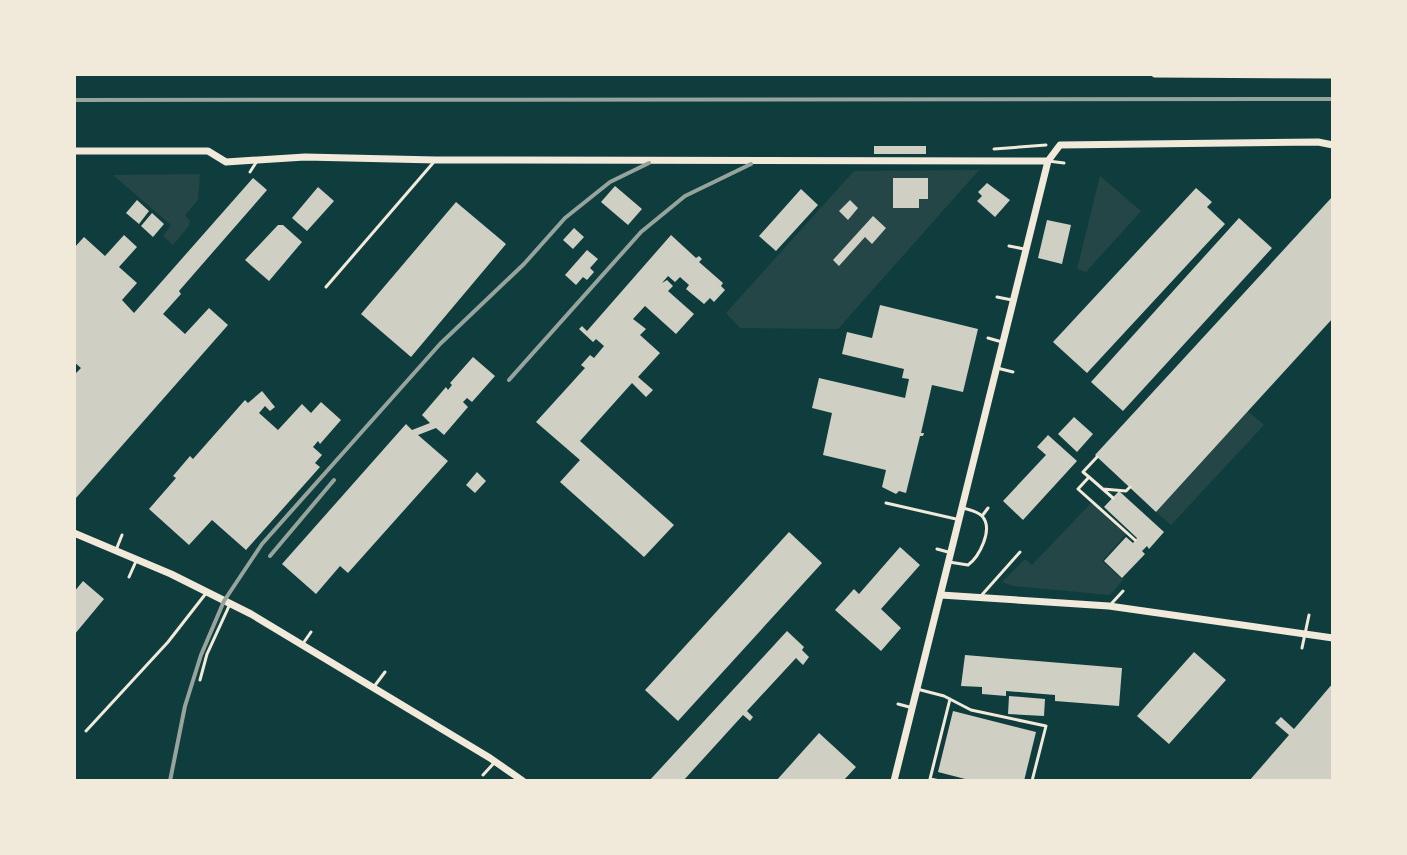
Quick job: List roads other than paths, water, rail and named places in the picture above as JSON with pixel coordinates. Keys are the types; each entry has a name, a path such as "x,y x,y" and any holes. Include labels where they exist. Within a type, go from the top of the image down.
{"street":[{"path":"1155,74 1333,75"},
{"path":"894,781 1048,161 1060,145 1318,142 1333,145"},
{"path":"74,151 208,151 226,162 305,157 1048,161"},
{"path":"74,533 137,559 230,604 523,781"},
{"path":"941,595 1109,606 1333,638"}],"lane":[{"path":"326,287 436,160"},
{"path":"250,172 257,161"},
{"path":"1048,161 1064,163"},
{"path":"1009,246 1024,249"},
{"path":"997,297 1012,300"},
{"path":"988,338 1002,342"},
{"path":"996,368 1013,372"},
{"path":"886,503 959,520"},
{"path":"949,562 968,565 979,555 987,526 982,516 962,508"},
{"path":"982,516 988,508"},
{"path":"116,550 122,535"},
{"path":"937,549 952,552"},
{"path":"980,597 1020,552"},
{"path":"129,577 137,559"},
{"path":"1109,606 1123,591"},
{"path":"86,731 168,642 207,592"},
{"path":"200,680 207,654 230,604"},
{"path":"1302,648 1309,615"},
{"path":"302,645 311,632"},
{"path":"373,688 385,672"},
{"path":"917,689 950,699 971,710 1046,726 1032,781"},
{"path":"940,781 930,780 950,699"},
{"path":"898,704 913,708"},
{"path":"483,775 495,762"}],"railway":[{"path":"74,100 1333,99"},
{"path":"170,781 185,706 201,655 224,601 262,544 440,344 524,264 565,218 610,182 649,163"},
{"path":"509,380 641,232 685,196 751,164"},
{"path":"270,556 334,480"}]}
